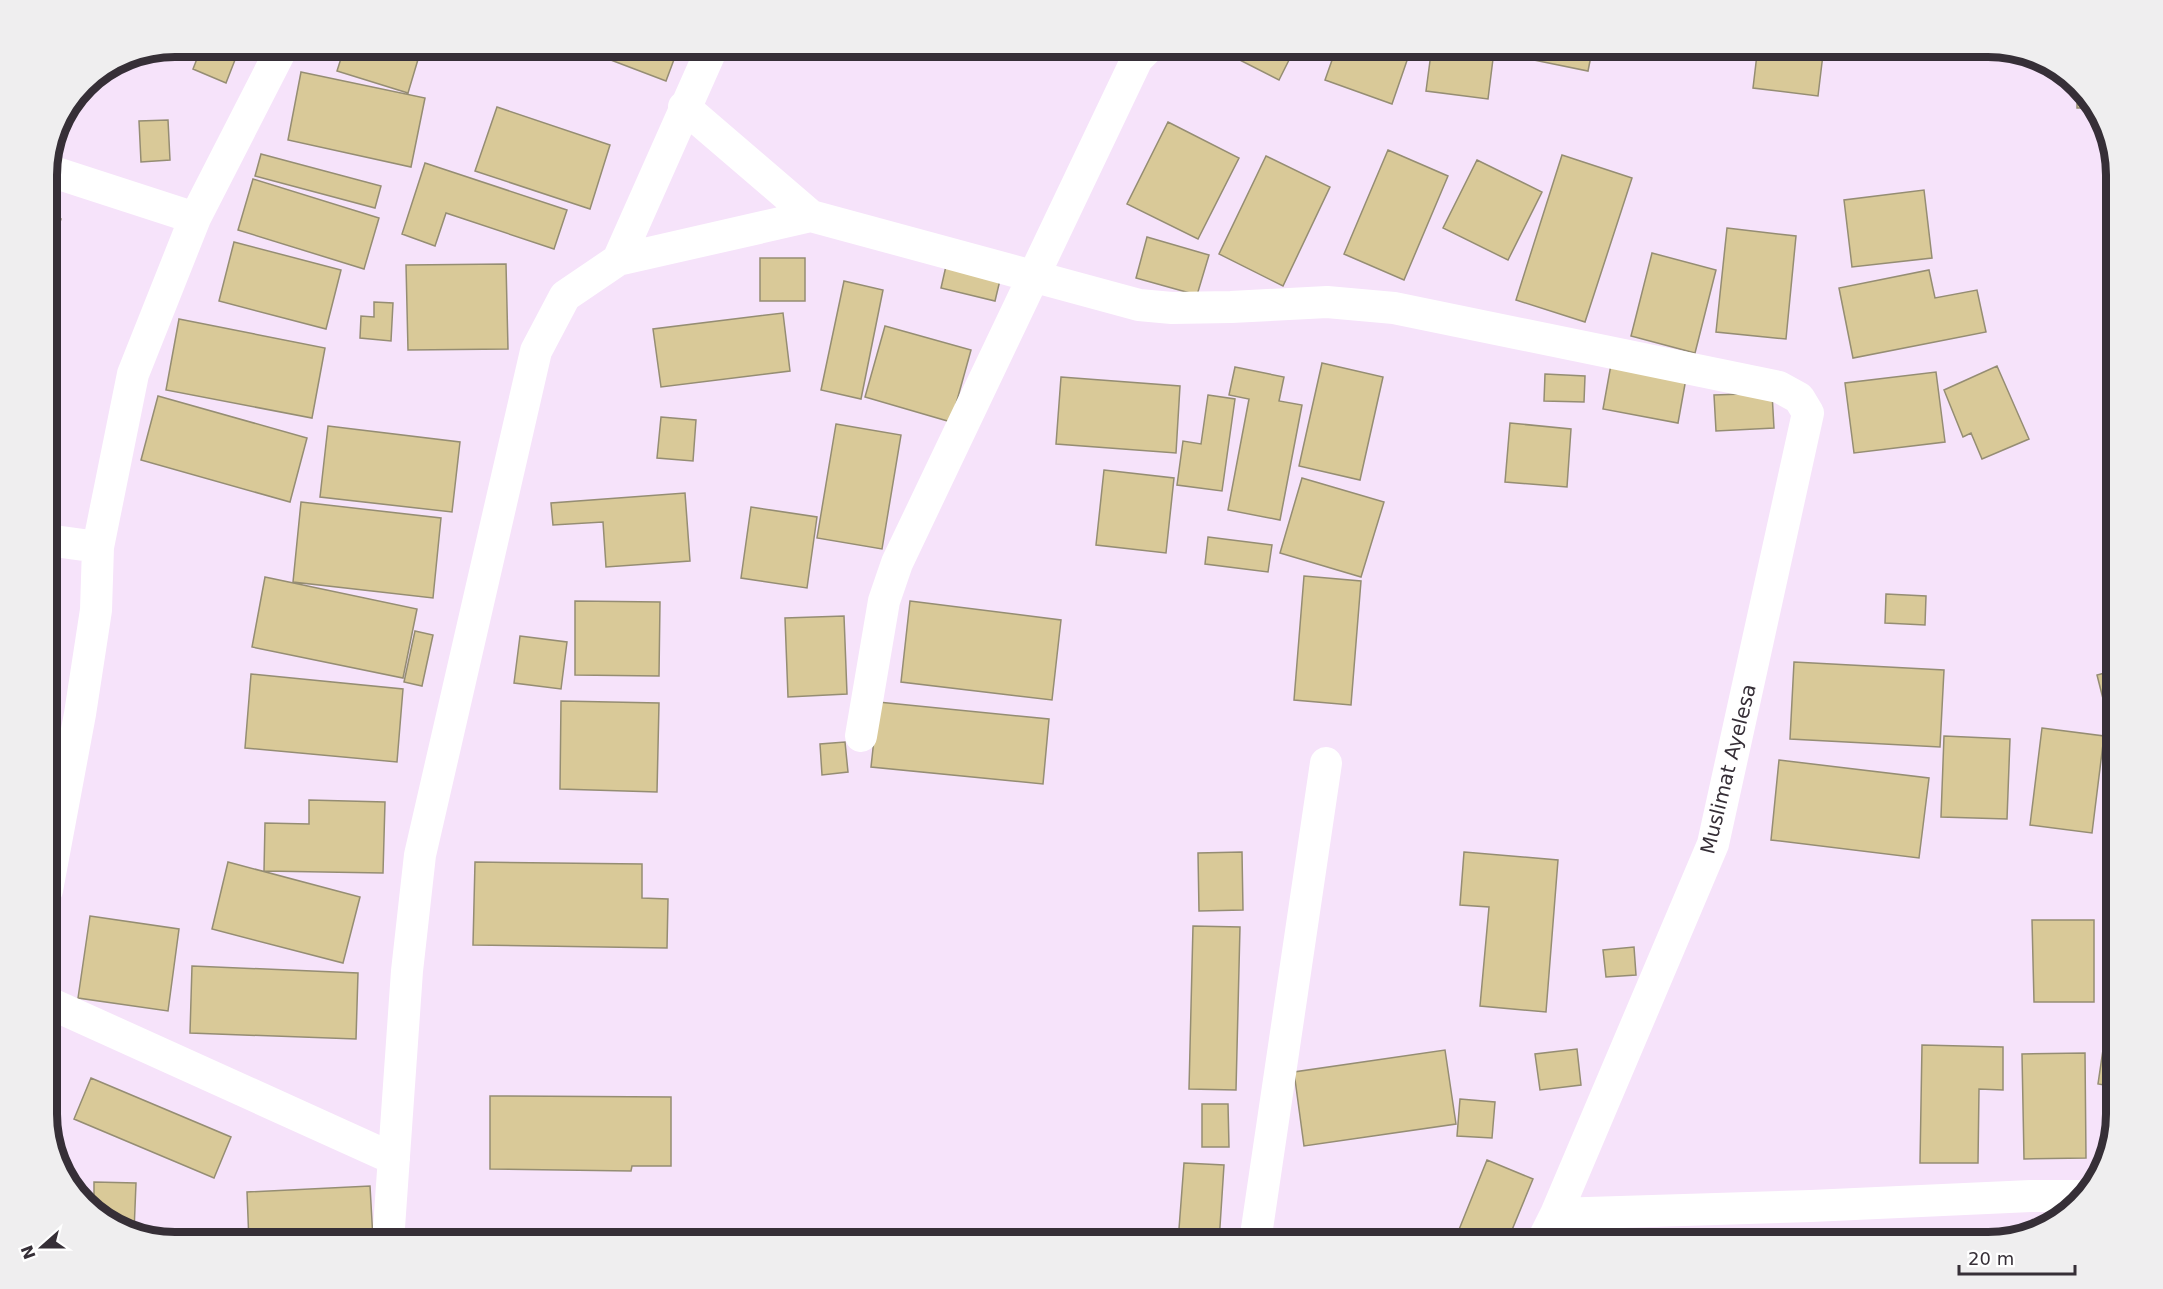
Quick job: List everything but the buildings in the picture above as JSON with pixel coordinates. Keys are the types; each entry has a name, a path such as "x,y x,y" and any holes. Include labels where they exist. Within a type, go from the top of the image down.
{"street":[{"path":"57,837 80,714 96,610 98,547 133,374 195,218 277,57"},
{"path":"618,260 708,57"},
{"path":"861,736 884,601 897,563 1139,57"},
{"path":"684,107 811,216 1034,276"},
{"path":"57,173 195,218"},
{"path":"389,1232 407,971 420,855 536,351 565,296 618,260 811,216"},
{"name":"Muslimat Ayelesa","path":"1034,276 1139,305 1172,308 1328,302 1394,308 1779,387 1799,398 1808,413 1713,844 1547,1232"},
{"path":"57,541 98,547"},
{"path":"1256,1232 1326,763"},
{"path":"57,1007 394,1159"},
{"path":"1556,1214 2074,1196"}]}
